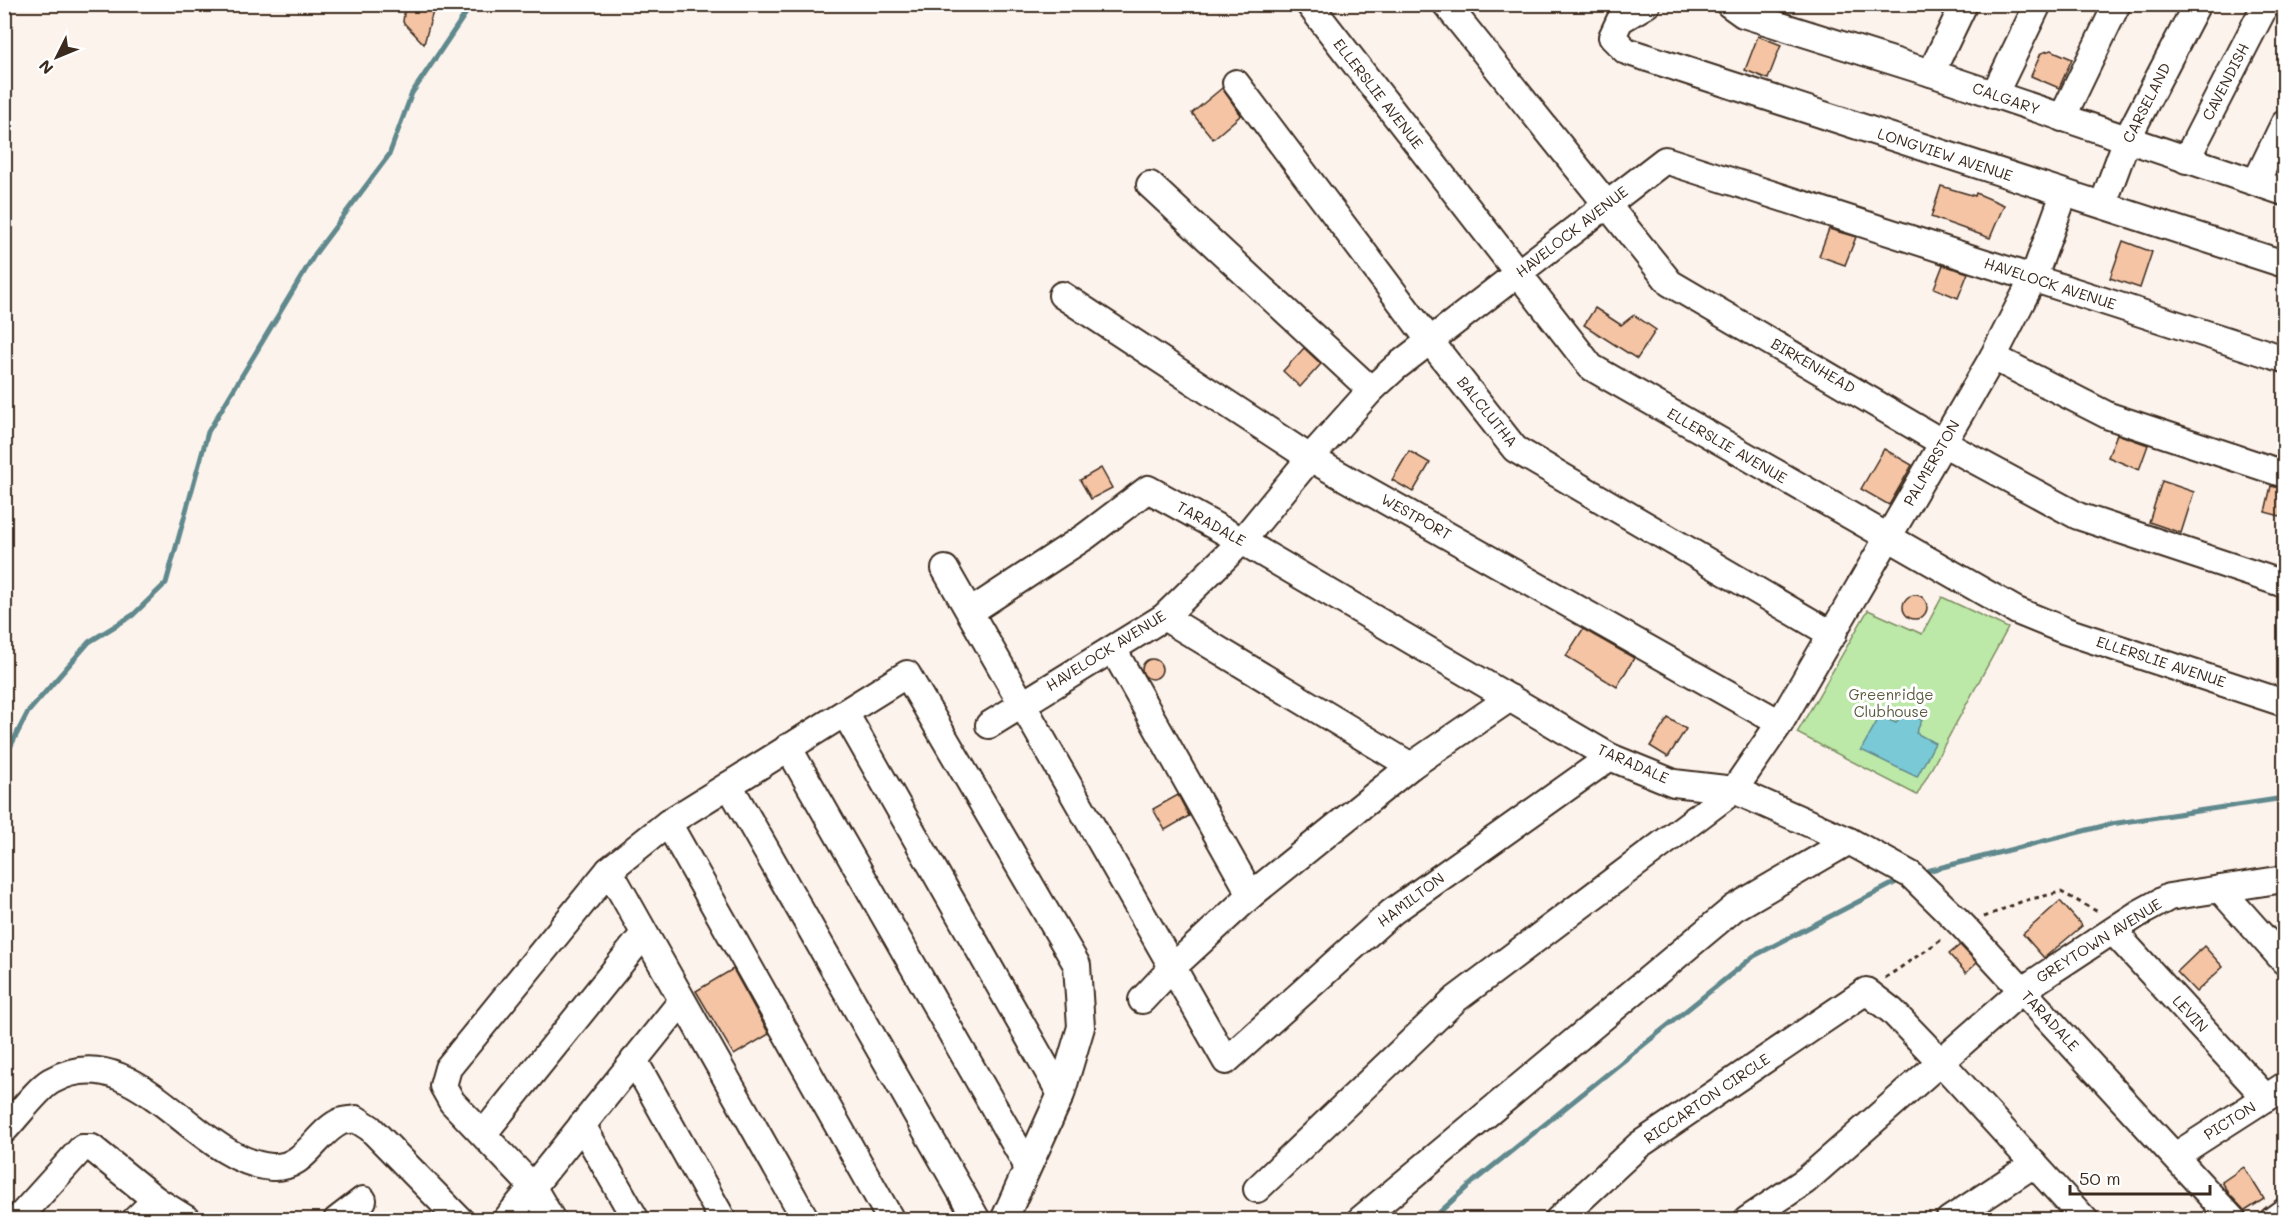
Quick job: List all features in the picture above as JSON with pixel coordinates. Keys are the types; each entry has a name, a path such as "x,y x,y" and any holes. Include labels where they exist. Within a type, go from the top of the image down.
{"street":[{"name":"ELLERSLIE AVENUE","path":"1309,4 1591,367 1889,539 2026,615 2066,631 2284,703"},
{"name":"BIRKENHEAD","path":"1446,4 1670,282 1943,443 2079,516 2284,584"},
{"name":"LONGVIEW AVENUE","path":"1647,4 1620,20 1612,37 1626,51 2284,264"},
{"name":"CALGARY","path":"1729,4 1743,14 1931,73 2284,192"},
{"path":"1931,73 1964,4"},
{"path":"1994,95 2038,4"},
{"path":"2062,118 2117,4"},
{"name":"CARSELAND","path":"2103,204 2127,139 2197,4"},
{"name":"CAVENDISH","path":"2186,160 2266,4"},
{"name":"BALCLUTHA","path":"1236,83 1430,341 1515,449 1833,635"},
{"path":"2256,182 2284,124"},
{"name":"HAVELOCK AVENUE","path":"989,724 1164,617 1242,541 1310,458 1371,390 1430,341 1665,160 2284,359"},
{"path":"1150,185 1371,390"},
{"name":"PALMERSTON","path":"1257,1189 1456,999 1734,790 1780,723 1833,635 1993,357 2033,279 2064,194"},
{"name":"WESTPORT","path":"1062,295 1310,458 1780,723"},
{"path":"1993,357 2109,416 2284,474"},
{"name":"TARADALE","path":"970,612 1086,536 1148,489 1242,541 1611,757 1674,783 1734,790 1849,842 1911,875 1963,926 2233,1220"},
{"path":"945,568 1173,967"},
{"path":"1164,617 1411,766"},
{"path":"1113,649 1251,895"},
{"path":"552,1220 532,1186 452,1102 443,1086 448,1068 609,870 668,823 907,674 1077,965 1081,1027 1061,1094 1004,1220"},
{"path":"1142,1000 1173,967 1251,895 1411,766 1509,698"},
{"path":"845,713 1061,1094"},
{"path":"788,747 1027,1166"},
{"name":"HAMILTON","path":"1173,967 1226,1061 1392,912 1611,757"},
{"path":"729,785 977,1220"},
{"path":"668,823 891,1220"},
{"path":"1360,1220 1734,908 1849,842"},
{"path":"609,870 806,1220"},
{"name":"GREYTOWN AVENUE","path":"1747,1220 1805,1181 2021,991 2138,914 2169,897 2284,879"},
{"path":"2220,889 2284,960"},
{"name":"LEVIN","path":"2113,931 2275,1092"},
{"path":"484,1133 644,934"},
{"path":"1866,991 1892,1011 1940,1061 2085,1220"},
{"name":"RICCARTON CIRCLE","path":"1558,1220 1639,1145 1866,991"},
{"path":"506,1220 682,1001"},
{"path":"634,1060 723,1220"},
{"path":"4,1130 49,1081 88,1070 113,1073 134,1083 221,1146 254,1164 282,1167 298,1159 342,1121 356,1119 370,1128 460,1220"},
{"name":"PICTON","path":"2175,1156 2275,1092"},
{"path":"582,1125 636,1220"},
{"path":"17,1220 82,1148 92,1148 156,1200 188,1220"},
{"path":"1949,1220 2034,1164"},
{"path":"135,1220 156,1200"},
{"path":"2272,1220 2284,1212"}],"path":[{"path":"1866,991 1963,926 2024,901 2061,892 2098,913 2138,914"}],"green space":[{"name":"Greenridge Clubhouse","path":"1942,597 2008,628 1917,795 1797,733 1868,610 1922,634"}],"water":[{"path":"1903,710 1922,720 1916,733 1935,743 1917,777 1861,750 1880,716 1896,723"}],"building":[{"path":"405,4 435,4 424,44 403,22"},
{"path":"1758,36 1781,45 1768,79 1745,70"},
{"path":"2051,50 2072,59 2059,88 2031,76 2041,53"},
{"path":"1222,88 1241,115 1213,139 1192,113"},
{"path":"1941,186 1975,196 1976,193 2004,205 1990,238 1931,217"},
{"path":"1829,229 1856,237 1845,265 1819,256"},
{"path":"2123,241 2152,252 2140,288 2110,278"},
{"path":"1943,265 1968,273 1958,298 1934,288"},
{"path":"1595,308 1621,325 1634,315 1656,330 1637,359 1584,325"},
{"path":"1304,348 1321,364 1300,387 1283,371"},
{"path":"2117,434 2148,445 2139,470 2108,457"},
{"path":"1884,449 1912,465 1889,505 1861,489"},
{"path":"1409,451 1430,463 1413,492 1392,480"},
{"path":"1101,468 1112,488 1091,499 1080,480"},
{"path":"2162,481 2194,492 2181,533 2149,522"},
{"path":"2271,486 2284,489 2284,517 2265,512"},
{"path":"1915,595 1920,596 1926,602 1926,612 1920,618 1915,619 1910,618 1904,612 1903,607 1904,602 1910,596"},
{"path":"1583,629 1634,658 1617,687 1566,656"},
{"path":"1152,659 1159,662 1162,669 1159,676 1152,679 1145,676 1142,669 1145,662"},
{"path":"1668,718 1686,729 1668,757 1650,746"},
{"path":"1178,795 1189,816 1165,830 1153,809"},
{"path":"2060,901 2082,926 2044,958 2023,934"},
{"path":"1960,945 1977,963 1966,973 1949,954"},
{"path":"2204,946 2223,967 2196,992 2177,972"},
{"path":"733,969 769,1034 734,1055 696,991"},
{"path":"2244,1167 2264,1199 2245,1211 2230,1195 2222,1182"}],"waterway":[{"path":"4,759 28,712 89,642 133,615 166,583 208,432 315,254 389,155 412,93 472,4"},
{"path":"1919,873 2111,824 2284,798"},
{"path":"1431,1220 1473,1182 1754,956 1902,879"}]}
